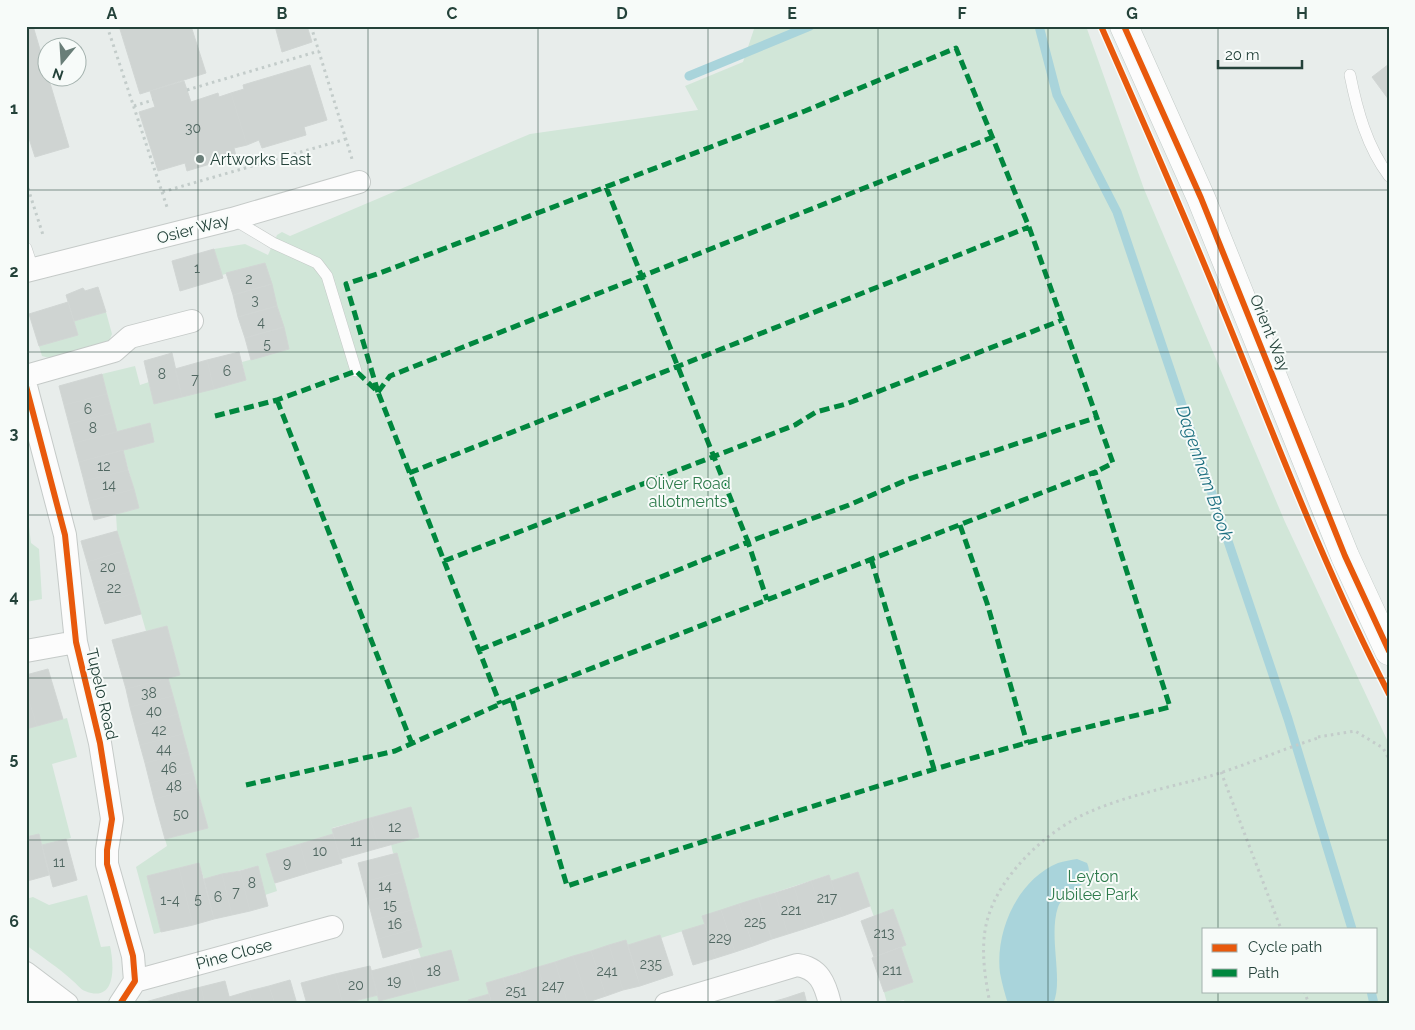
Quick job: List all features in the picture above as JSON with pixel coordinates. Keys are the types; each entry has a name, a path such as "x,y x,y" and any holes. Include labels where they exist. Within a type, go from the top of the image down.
{"street":[{"name":"Orient Way","path":"1124,26 1201,198 1341,547 1389,651"},
{"name":"Osier Way","path":"30,270 232,219 359,182"},
{"path":"26,376 114,351 130,337 192,321"},
{"name":"Tupelo Road","path":"26,386 65,534 76,642 100,743 112,819 107,850 107,864 133,956 135,981"},
{"path":"26,651 76,642"},
{"name":"Pine Close","path":"135,981 332,928"},
{"path":"666,1004 691,1000 797,964 810,967 818,974 824,982 830,1004"},
{"path":"28,1004 34,980 67,1004"},
{"path":"120,1004 135,981"}],"lane":[{"path":"1350,75 1356,104 1368,138 1389,176"},
{"path":"232,219 273,243 317,263 327,276 356,371"},
{"path":"26,248 30,270"}],"path":[{"path":"107,26 169,212"},
{"path":"311,26 359,182"},
{"path":"187,90 319,51"},
{"path":"134,106 153,100"},
{"path":"162,192 346,139"},
{"path":"26,182 43,238"},
{"path":"990,1004 983,956 987,921 1002,888 1032,851 1060,826 1094,810 1221,772 1318,738 1355,732 1383,748 1389,759"},
{"path":"1221,772 1280,928"},
{"path":"1304,992 1309,1004"}],"green space":[{"name":"Oliver Road allotments","path":"755,26 1086,26 1144,189 1285,522 1389,744 1389,1004 905,1004 904,1000 887,1003 884,992 913,982 901,947 906,944 893,909 874,917 858,872 831,881 828,875 758,898 705,924 661,938 660,935 628,945 626,940 486,983 489,994 468,1000 469,1004 345,1004 378,995 451,950 421,958 418,949 422,947 397,853 393,853 391,844 419,837 411,807 332,828 333,834 267,854 277,891 265,895 258,866 204,879 199,863 147,876 161,932 154,934 136,867 167,846 165,839 208,828 168,678 180,674 167,626 146,631 117,531 116,514 139,508 123,450 154,442 149,423 117,432 102,374 135,366 140,385 149,382 154,404 246,380 242,362 289,349 265,263 222,275 214,249 245,244 268,255 277,235 282,232 290,236 530,134 698,110 685,86 743,62"},
{"path":"106,312 112,334 109,341 57,360 42,356 39,346 78,335 74,321"},
{"path":"26,502 31,543 39,549 42,599 26,602"},
{"path":"67,718 77,757 52,764 71,838 42,845 39,834 26,837 26,729"},
{"path":"87,895 101,947 110,946 112,962 111,980 108,987 103,992 95,994 82,989 26,945 26,899 33,897 49,905"}],"water":[{"path":"1077,859 1087,863 1088,877 1058,907 1055,919 1057,983 1053,1004 1008,1004 1000,973 999,957 1005,925 1012,909 1020,894 1044,871 1058,863"}],"building":[{"path":"26,26 33,26 38,43 38,88 51,88 69,147 35,157 26,129"},
{"path":"119,26 191,26 206,73 140,94"},
{"path":"275,26 307,26 312,42 282,52"},
{"path":"1389,64 1389,100 1372,77"},
{"path":"310,65 327,120 304,127 306,135 262,148 259,140 247,145 231,93 244,89 243,85"},
{"path":"184,81 191,102 218,93 219,97 231,93 247,145 234,148 236,156 187,171 185,163 158,171 139,112 155,107 150,91"},
{"path":"214,249 223,278 180,291 172,261"},
{"path":"265,263 272,284 233,295 226,273"},
{"path":"272,284 277,306 238,317 233,295"},
{"path":"98,287 106,312 74,321 66,295 83,288 85,291"},
{"path":"68,302 78,335 39,346 29,314"},
{"path":"277,306 284,327 245,338 238,317"},
{"path":"284,327 289,349 251,360 245,338"},
{"path":"239,352 246,380 214,389 207,360"},
{"path":"172,353 182,397 154,404 144,361"},
{"path":"207,360 214,389 182,397 175,369"},
{"path":"102,374 107,394 64,405 59,386"},
{"path":"107,394 112,413 69,424 64,405"},
{"path":"112,413 117,432 74,443 69,424"},
{"path":"150,423 154,442 79,462 74,443"},
{"path":"123,450 128,470 84,481 79,462"},
{"path":"128,470 134,489 89,501 84,481"},
{"path":"134,489 139,508 94,520 89,501"},
{"path":"117,531 123,551 87,562 81,541"},
{"path":"123,551 129,572 93,583 87,562"},
{"path":"129,572 135,593 99,604 93,583"},
{"path":"135,593 141,614 105,624 99,604"},
{"path":"167,626 180,675 126,689 112,640"},
{"path":"48,669 63,719 37,726 26,691 26,675"},
{"path":"168,678 173,696 130,707 126,689"},
{"path":"26,691 37,726 26,729"},
{"path":"173,696 178,714 135,726 130,707"},
{"path":"178,714 183,734 140,745 135,726"},
{"path":"183,734 188,752 145,763 140,745"},
{"path":"188,752 193,772 150,783 145,763"},
{"path":"193,772 197,788 154,799 150,783"},
{"path":"197,788 208,828 165,839 154,799"},
{"path":"411,807 419,837 379,848 370,818"},
{"path":"370,818 379,848 340,859 332,829"},
{"path":"39,834 49,875 31,880 26,862 26,837"},
{"path":"333,834 342,863 308,873 300,844"},
{"path":"66,839 77,880 53,887 42,845"},
{"path":"300,844 308,873 275,883 266,854"},
{"path":"397,853 402,872 363,882 358,863"},
{"path":"26,862 31,880 26,881"},
{"path":"199,863 214,919 193,925 179,868"},
{"path":"258,866 268,906 250,911 240,871"},
{"path":"179,868 193,925 161,932 147,876"},
{"path":"240,871 250,911 232,915 222,874"},
{"path":"402,872 407,890 368,901 363,882"},
{"path":"858,872 870,906 843,916 831,881"},
{"path":"222,874 232,915 214,919 204,879"},
{"path":"829,875 843,916 825,922 811,881"},
{"path":"811,881 825,922 807,928 794,887"},
{"path":"794,887 807,928 788,934 775,893"},
{"path":"407,890 412,910 373,920 368,901"},
{"path":"775,893 788,934 772,939 758,898"},
{"path":"758,898 772,939 753,946 739,904"},
{"path":"739,904 753,946 735,952 721,910"},
{"path":"893,909 906,945 874,957 861,921"},
{"path":"412,910 417,928 378,939 373,920"},
{"path":"721,910 735,952 716,958 702,916"},
{"path":"705,924 716,958 693,965 682,931"},
{"path":"417,928 422,947 383,958 378,939"},
{"path":"660,935 673,975 640,986 628,945"},
{"path":"626,940 640,986 623,990 609,945"},
{"path":"609,945 623,990 606,996 591,951"},
{"path":"901,947 913,982 884,992 872,958"},
{"path":"451,950 459,980 417,991 409,961"},
{"path":"591,951 606,996 588,1002 573,956"},
{"path":"573,956 588,1002 582,1004 568,1004 555,962"},
{"path":"409,961 417,991 379,1001 371,971"},
{"path":"555,962 568,1004 549,1004 538,967"},
{"path":"370,966 378,995 343,1004 335,974"},
{"path":"538,967 549,1004 529,1004 520,973"},
{"path":"520,973 529,1004 511,1004 503,978"},
{"path":"335,974 343,1004 307,1004 301,983"},
{"path":"503,978 511,1004 492,1004 486,983"},
{"path":"290,980 297,1004 275,1004 269,986"},
{"path":"225,981 231,1004 205,1004 201,987"},
{"path":"269,986 275,1004 253,1004 249,991"},
{"path":"201,987 205,1004 180,1004 177,993"},
{"path":"249,991 253,1004 231,1004 229,997"},
{"path":"804,992 807,1004 788,1004 786,998"},
{"path":"177,993 180,1004 142,1004 142,1003"},
{"path":"489,994 492,1004 469,1004 468,1000"},
{"path":"786,998 788,1004 772,1004 772,1002"}],"waterway":[{"name":"Dagenham Brook","path":"689,76 810,26"},
{"name":"Dagenham Brook","path":"1039,26 1057,95 1117,212 1288,719 1352,928"},
{"name":"Dagenham Brook","path":"1371,992 1374,1004"}],"marked path":[{"path":"378,392 346,284 380,273 805,111 956,48 1029,227 1113,463 1095,472"},
{"path":"378,392 390,376 993,137"},
{"path":"606,187 748,542 849,505 909,479 1098,417"},
{"path":"409,473 1029,227"},
{"path":"444,561 795,425 816,412 846,404 1062,320"},
{"path":"215,416 277,400 356,371 378,392 500,704"},
{"path":"277,400 412,744"},
{"path":"246,785 395,751 500,704 1095,472 1170,707 1043,738 892,782 567,886 512,700"},
{"path":"960,525 987,603 1027,743"},
{"path":"479,650 748,542 767,600"},
{"path":"871,559 934,769"}],"cycle path":[{"path":"1101,26 1192,235 1321,550 1389,694"},
{"path":"1124,26 1201,198 1345,556 1389,651"},
{"path":"26,386 65,535 76,642 100,743 112,819 107,850 107,864 133,956 135,981 120,1004"}],"place":[{"name":"Artworks East","path":"200,159"}],"park label":[{"name":"Leyton Jubilee Park","path":"1093,885"}]}
